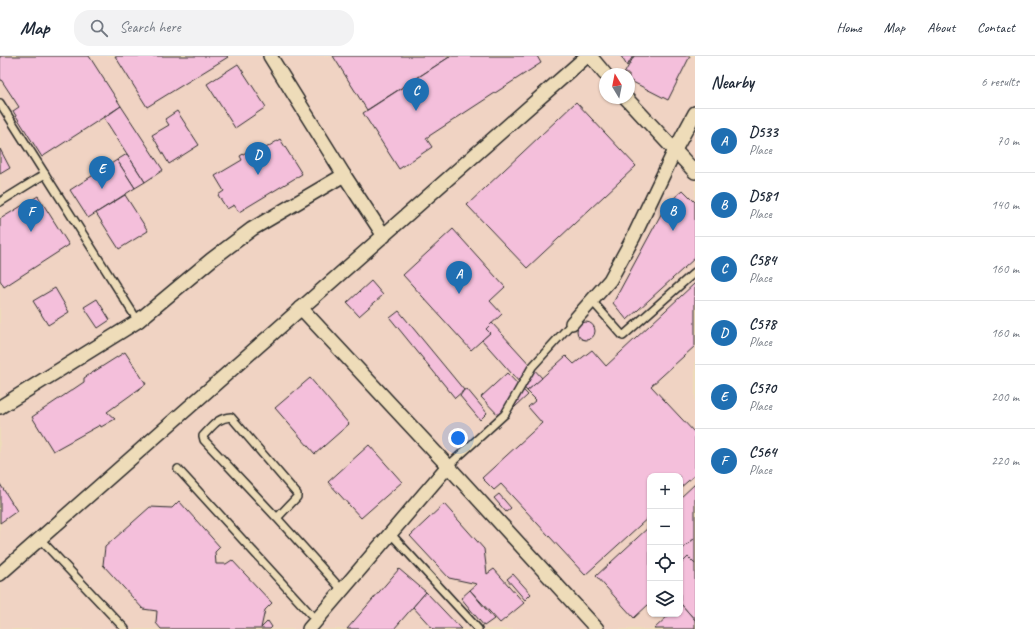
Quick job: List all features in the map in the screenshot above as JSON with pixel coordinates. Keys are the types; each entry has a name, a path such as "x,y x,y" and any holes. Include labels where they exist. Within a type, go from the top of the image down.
{"street":[{"path":"270,56 384,236"},
{"path":"0,574 587,56"},
{"path":"590,56 600,68"},
{"path":"632,104 695,172"},
{"path":"572,323 610,280 695,113"},
{"path":"0,407 138,321 211,260 252,229 344,175"},
{"path":"301,308 597,629"},
{"path":"312,625 448,466"}],"lane":[{"path":"0,104 138,321"},
{"path":"0,202 45,174"},
{"path":"592,301 623,336 695,272"},
{"path":"448,466 506,414 532,367 572,323"},
{"path":"277,518 297,497 297,494 231,418 223,418 217,421 203,436 204,440 342,590"},
{"path":"178,469 312,625"},
{"path":"390,533 478,629"},
{"path":"39,538 125,629"}],"shaded area":[{"path":"0,56 695,56 695,629 0,629"}],"building":[{"path":"0,56 89,56 121,106 42,157 13,111 19,107 0,78"},
{"path":"115,56 227,56 228,57 147,107"},
{"path":"333,56 451,56 367,110"},
{"path":"451,56 537,56 541,63 426,138 432,147 399,169 363,113"},
{"path":"621,56 633,56 627,66"},
{"path":"634,56 690,56 668,100 635,83 635,68 627,68"},
{"path":"238,64 266,107 235,128 207,84"},
{"path":"576,102 636,166 527,268 467,205"},
{"path":"121,106 163,170 145,182 104,118"},
{"path":"177,111 199,145 169,164 152,135 169,125 165,119"},
{"path":"280,139 302,174 239,212 234,205 227,209 218,195 224,191 215,176 242,160 240,156 248,151 252,157"},
{"path":"0,149 10,168 0,174"},
{"path":"127,154 145,182 135,188 117,160"},
{"path":"117,160 135,188 88,218 70,190"},
{"path":"683,190 695,202 695,258 627,320 613,303 666,205"},
{"path":"125,195 148,231 119,249 96,213"},
{"path":"38,196 69,245 4,287 0,280 0,219"},
{"path":"453,229 505,287 490,301 502,314 486,329 490,333 471,350 403,275"},
{"path":"371,281 383,295 359,316 347,303"},
{"path":"695,283 695,346 651,386 695,433 695,475 683,485 683,473 647,473 647,519 585,575 501,484 494,490 482,478 542,423 528,407 536,400 527,391 566,356 574,364 592,350 606,366"},
{"path":"55,288 69,312 48,325 33,301"},
{"path":"97,299 110,320 98,328 84,307"},
{"path":"399,311 464,390 455,398 390,318"},
{"path":"586,322 593,324 595,331 593,338 586,340 579,338 577,331 579,324"},
{"path":"492,323 542,378 527,391 482,340 490,333 486,329"},
{"path":"125,352 146,384 107,412 115,419 101,427 100,425 53,451 32,417 84,382 84,378"},
{"path":"507,373 528,395 502,419 481,397"},
{"path":"310,378 349,424 315,454 275,408"},
{"path":"467,389 487,413 480,420 460,396 464,390"},
{"path":"369,445 402,482 361,518 328,482"},
{"path":"0,484 17,511 0,523"},
{"path":"695,484 695,538 683,548 683,509 683,495"},
{"path":"499,494 511,508 506,512 494,498"},
{"path":"179,501 220,547 215,552 216,564 226,564 232,560 272,603 265,610 261,628 268,621 272,627 270,629 161,629 156,623 157,611 143,609 103,565 105,547 150,507 172,508"},
{"path":"444,504 484,549 487,574 494,569 524,603 500,623 470,590 477,584 449,578 410,536"},
{"path":"647,529 647,606 634,618 596,576"},
{"path":"695,538 695,564 688,557 683,562 683,548"},
{"path":"688,557 695,564 695,620 683,606 683,562"},
{"path":"399,569 426,592 394,629 347,629"},
{"path":"513,574 531,594 525,600 507,579"},
{"path":"470,590 494,619 484,626 461,598"},
{"path":"426,592 461,629 433,629 413,607"},
{"path":"683,606 695,620 695,629 654,629 667,617 683,617"}],"place":[{"name":"C584","path":"416,111"},
{"name":"C578","path":"258,175"},
{"name":"C570","path":"102,189"},
{"name":"D581","path":"673,231"},
{"name":"C564","path":"31,232"},
{"name":"D533","path":"459,294"}]}
